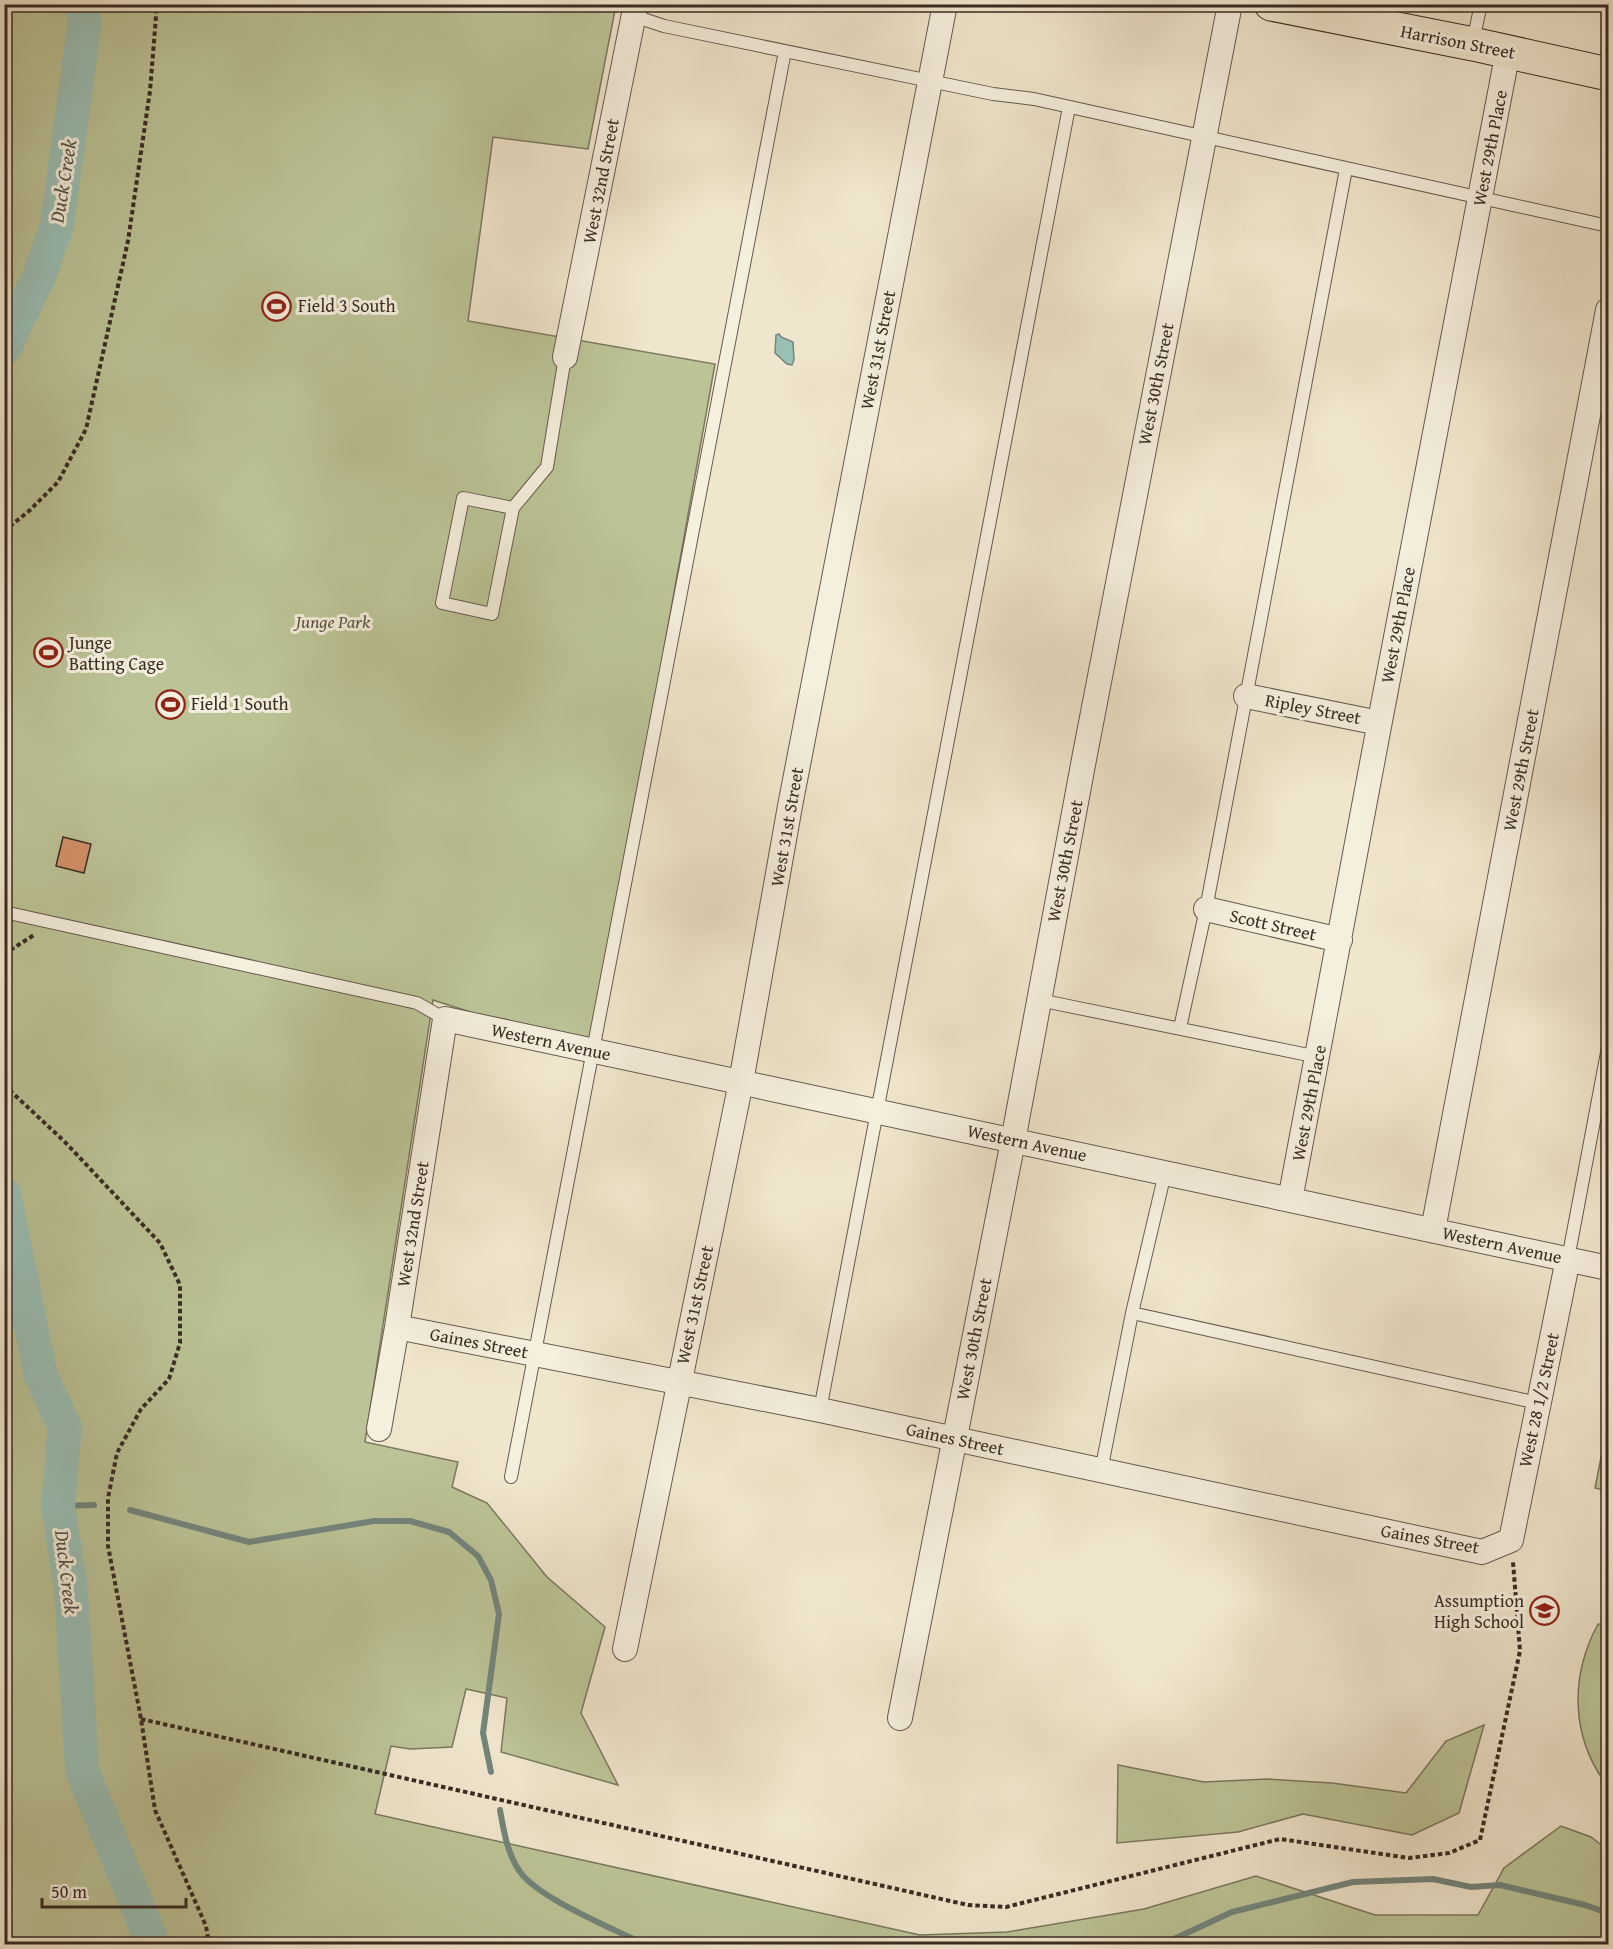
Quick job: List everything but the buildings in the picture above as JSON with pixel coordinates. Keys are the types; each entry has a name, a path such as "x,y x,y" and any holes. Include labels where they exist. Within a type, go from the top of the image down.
{"highway":[{"name":"Harrison Street","path":"1271,4 1318,9 1608,74"}],"street":[{"name":"West 31st Street","path":"626,1649 741,1082 790,806 945,4"},
{"name":"West 30th Street","path":"900,1718 1013,1141 1230,4"},
{"name":"West 32nd Street","path":"566,357 635,10"},
{"name":"West 29th Place","path":"1290,1200 1508,51"},
{"name":"West 29th Street","path":"1433,1230 1608,310"},
{"name":"Ripley Street","path":"1246,696 1379,723"},
{"name":"Scott Street","path":"1206,909 1340,940"},
{"name":"West 32nd Street","path":"379,1429 445,1019"},
{"name":"Western Avenue","path":"445,1019 1608,1268"},
{"name":"West 28 1/2 Street","path":"1511,1540 1568,1259"},
{"name":"Gaines Street","path":"397,1327 820,1410 1482,1552 1511,1540"}],"lane":[{"path":"1473,44 1481,4"},
{"path":"635,10 664,26 1069,107 1608,226"},
{"path":"511,1477 785,51"},
{"path":"820,1410 1069,107"},
{"path":"1180,1028 1206,909 1346,169"},
{"path":"513,508 463,498 442,603 492,614 513,508 547,467 566,357"},
{"path":"4,912 417,1003 445,1019"},
{"path":"1039,1000 1318,1057"},
{"path":"1568,1259 1608,1047"},
{"path":"1101,1471 1132,1313 1165,1173"},
{"path":"1132,1313 1538,1403"}],"path":[{"path":"4,531 29,511 58,482 86,429 128,241 150,91 157,4"},
{"path":"4,954 52,923"},
{"path":"4,1085 64,1141 160,1243 180,1285 180,1343 169,1379 141,1409 117,1453 108,1498 108,1546 141,1719 154,1810 206,1926 209,1944"},
{"path":"141,1719 968,1905 1006,1907 1280,1839 1409,1858 1449,1853 1480,1840 1520,1651 1511,1540"}],"green space":[{"name":"Junge Park","path":"5,5 616,5 588,149 493,137 468,321 715,364 592,1051 433,1000 365,1442 458,1462 452,1487 487,1503 547,1577 605,1627 581,1713 618,1785 501,1752 507,1698 466,1689 452,1747 410,1749 391,1746 375,1814 920,1935 1007,1932 1144,1909 1256,1876 1375,1915 1478,1915 1504,1868 1561,1826 1591,1837 1608,1850 1608,1944 5,1944"},
{"path":"1608,1422 1608,1491 1595,1488"},
{"path":"1598,1624 1608,1626 1608,1787 1587,1748 1578,1707 1582,1665"},
{"path":"1484,1725 1459,1813 1412,1835 1303,1814 1238,1832 1117,1843 1118,1765 1204,1782 1267,1779 1332,1783 1406,1793 1446,1741"}],"water":[{"path":"779,334 793,342 792,365 787,364 775,353 776,335"}],"waterway":[{"name":"Duck Creek","path":"4,349 40,274 57,225 85,21 81,4"},
{"name":"Duck Creek","path":"4,1194 41,1376 65,1427 58,1506 71,1588 82,1770 153,1944"},
{"path":"58,1506 94,1505"},
{"path":"130,1510 249,1542 374,1521 410,1521 449,1532 478,1556 491,1580 499,1614 483,1733 491,1772"},
{"path":"500,1810 512,1857 520,1872 530,1882 578,1912 644,1944"},
{"path":"1163,1944 1232,1912 1353,1882 1433,1879 1471,1887 1500,1885 1585,1905 1608,1913"}],"place":[{"name":"Field 3 South","path":"277,306"},
{"name":"Junge Batting Cage","path":"48,653"},
{"name":"Field 1 South","path":"170,704"},
{"name":"Assumption High School","path":"1545,1611"}]}
